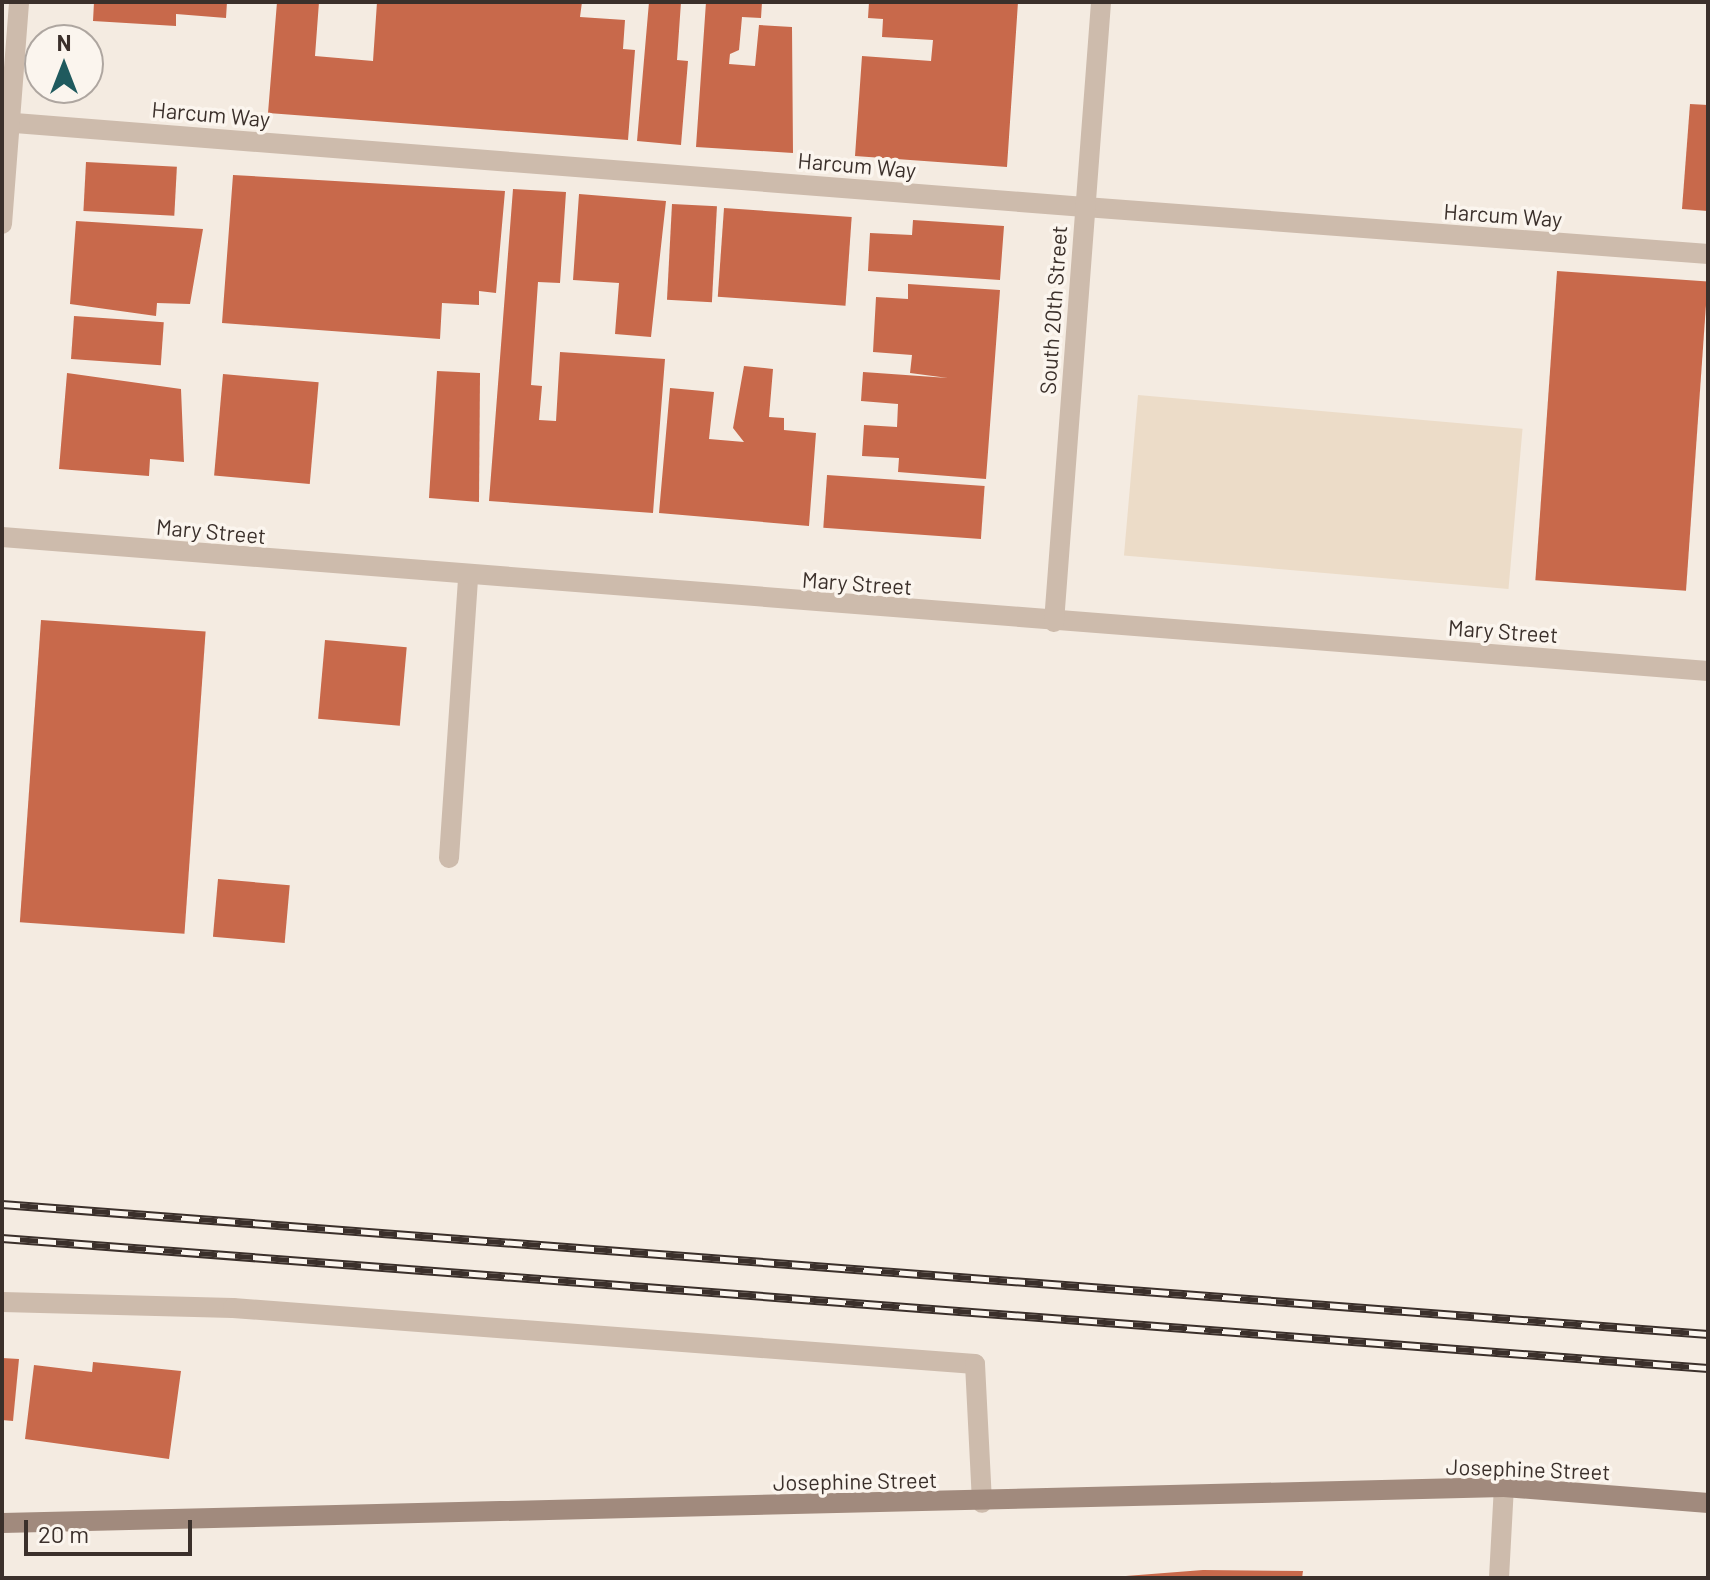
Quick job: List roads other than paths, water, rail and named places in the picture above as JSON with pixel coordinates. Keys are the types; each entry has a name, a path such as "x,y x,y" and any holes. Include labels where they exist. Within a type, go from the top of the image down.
{"street":[{"path":"2,224 6,122 19,2"},
{"name":"South 20th Street","path":"1054,622 1101,2"},
{"name":"Harcum Way","path":"6,122 1708,254"},
{"name":"Mary Street","path":"2,537 468,578 1708,671"},
{"path":"449,858 468,578"},
{"path":"2,1302 233,1308 975,1364 982,1503"},
{"path":"1499,1578 1504,1487"},
{"name":"Josephine Street","path":"2,1523 982,1503 1504,1487 1708,1503"}],"railway":[{"path":"2,1204 1708,1334"},
{"path":"2,1238 1708,1368"}]}
